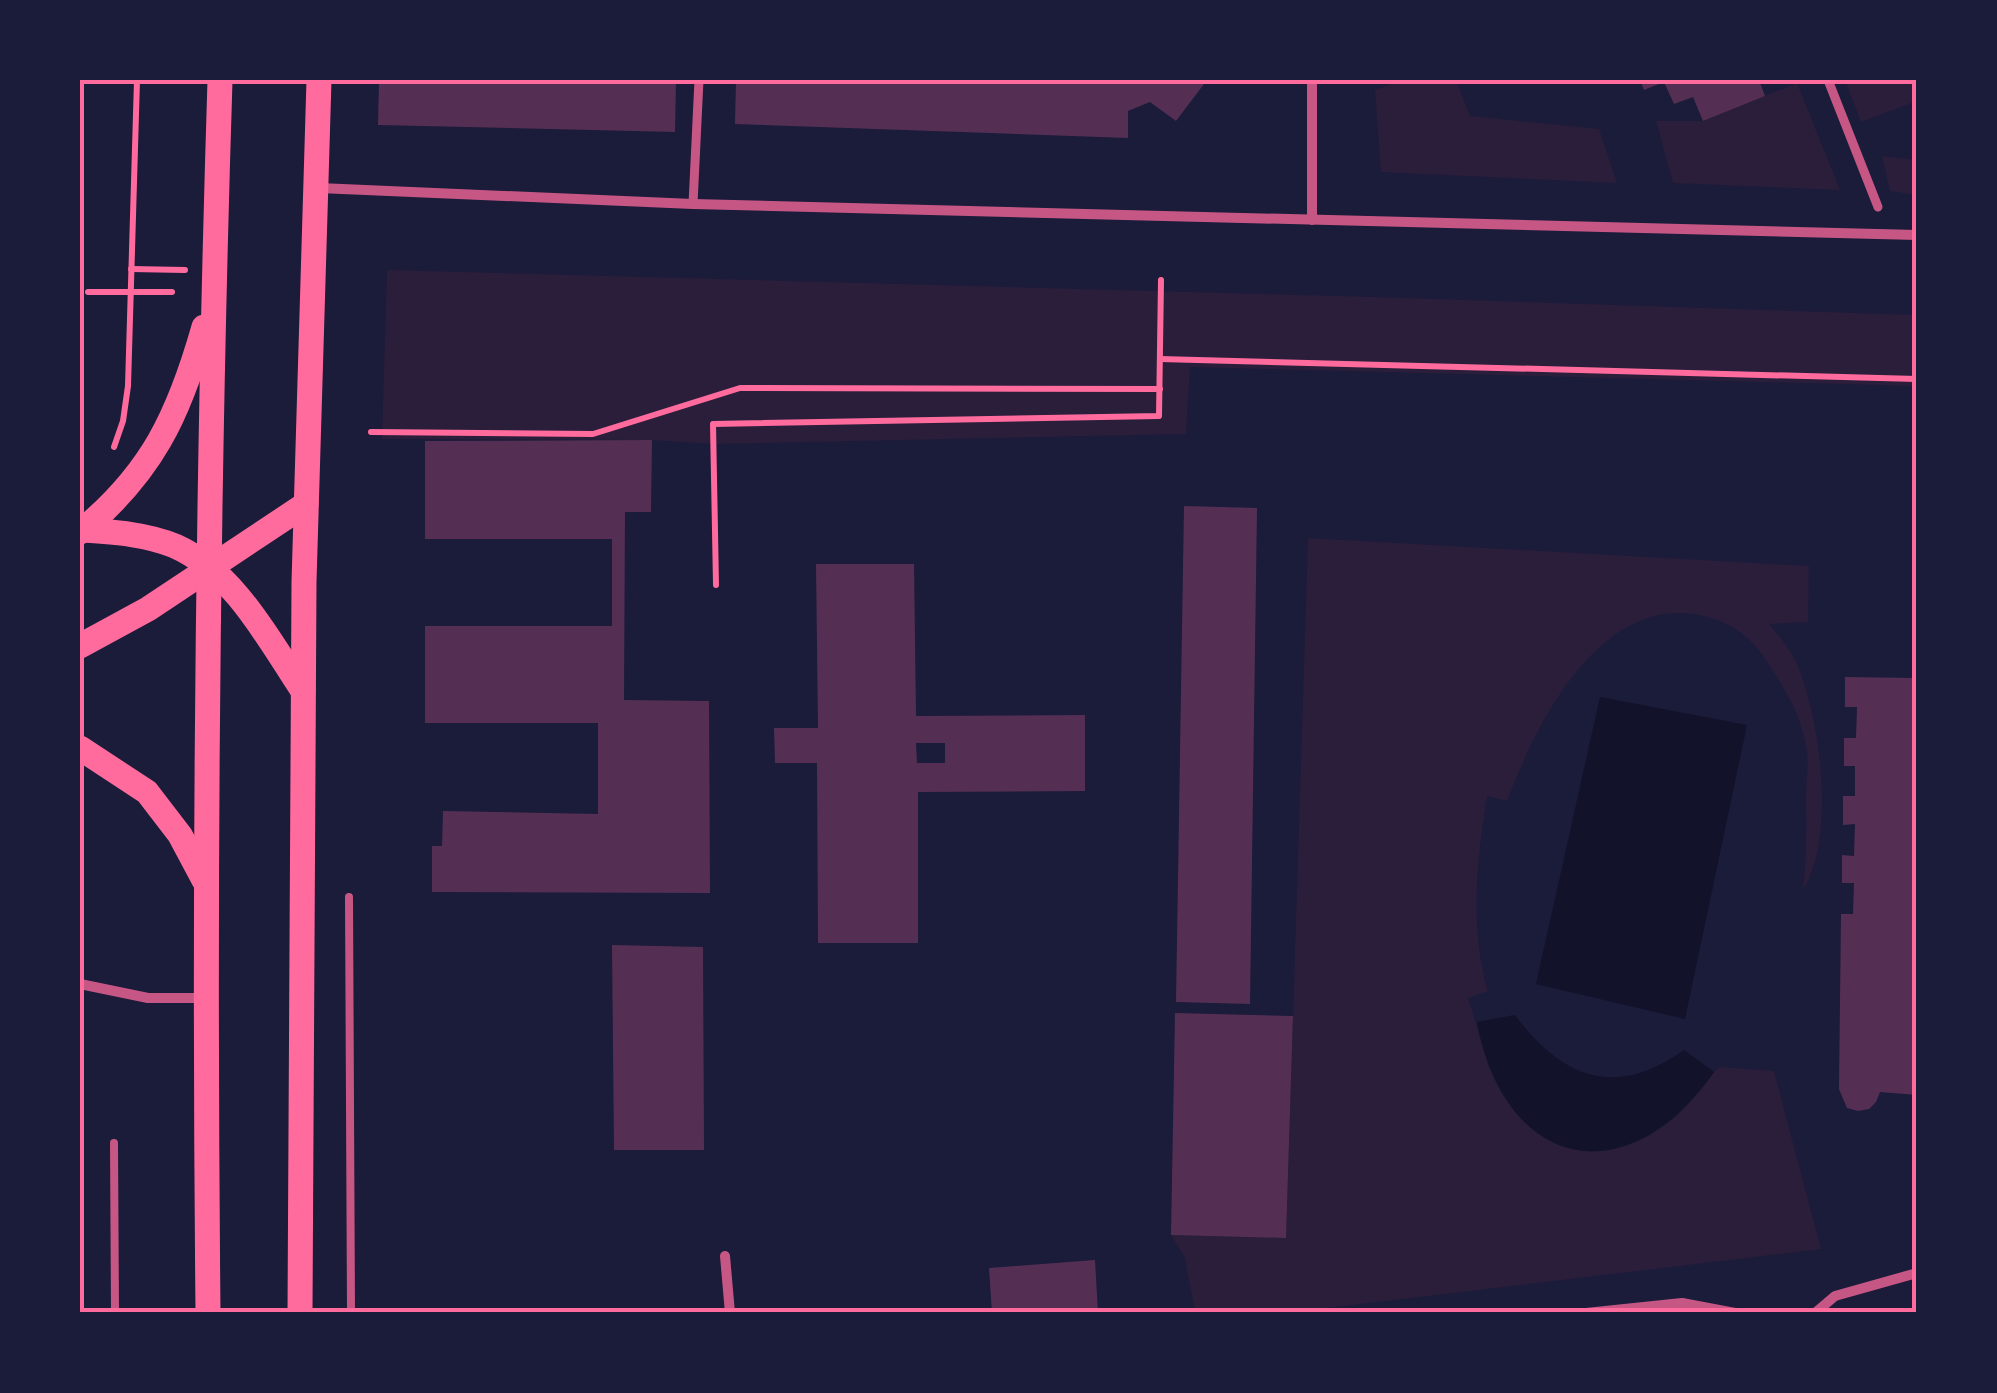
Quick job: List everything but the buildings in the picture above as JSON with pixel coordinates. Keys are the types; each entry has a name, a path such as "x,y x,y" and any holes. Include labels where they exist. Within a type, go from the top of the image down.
{"main road":[{"path":"208,1313 206,884 220,80"},
{"path":"300,1313 303,691 319,80"},
{"path":"82,531 118,498 157,449 177,410 214,293"},
{"path":"80,646 122,625 306,504"},
{"path":"82,531 148,537 177,547 212,568 254,619 303,691"},
{"path":"80,748 148,792 180,835 206,884"}],"street":[{"path":"693,204 699,80"},
{"path":"1312,80 1312,220"},
{"path":"1828,80 1878,207"},
{"path":"316,188 693,204 1917,235"},
{"path":"80,984 148,998 206,998"},
{"path":"725,1256 730,1313"},
{"path":"1816,1313 1835,1296 1917,1274"},
{"path":"1586,1313 1682,1303 1734,1313"}],"lane":[{"path":"349,897 351,1313"},
{"path":"114,1144 115,1313"}],"path":[{"path":"110,453 119,437 128,386 137,80"},
{"path":"131,270 168,270"},
{"path":"716,585 713,424 1159,416 1161,280"},
{"path":"88,292 172,292"},
{"path":"1160,358 1917,379"},
{"path":"371,432 593,434 740,388 1160,389"}],"shaded area":[{"path":"1401,80 1456,80 1470,116 1599,129 1617,183 1381,172 1375,90"},
{"path":"1845,80 1917,80 1917,101 1861,122"},
{"path":"1797,83 1840,190 1673,183 1656,121 1703,121"},
{"path":"1882,156 1917,160 1917,195 1890,191"},
{"path":"387,270 1917,315 1917,386 1190,367 1186,434 713,444 652,440 382,439"},
{"path":"1308,538 1809,566 1808,622 1769,624 1796,662 1818,745 1822,810 1819,840 1803,890 1808,758 1791,702 1757,647 1733,628 1693,614 1658,615 1627,627 1599,648 1553,706 1507,801 1487,796 1477,918 1488,991 1468,998 1490,1069 1510,1105 1529,1126 1572,1149 1621,1147 1647,1137 1673,1119 1719,1067 1774,1071 1821,1249 1286,1313 1195,1313 1185,1258 1171,1235 1286,1238"},
{"path":"1600,697 1747,725 1685,1019 1536,984"},
{"path":"1515,1015 1552,1054 1592,1075 1636,1074 1684,1050 1714,1072 1680,1111 1645,1137 1609,1150 1574,1149 1542,1136 1514,1110 1492,1072 1477,1022"}]}
